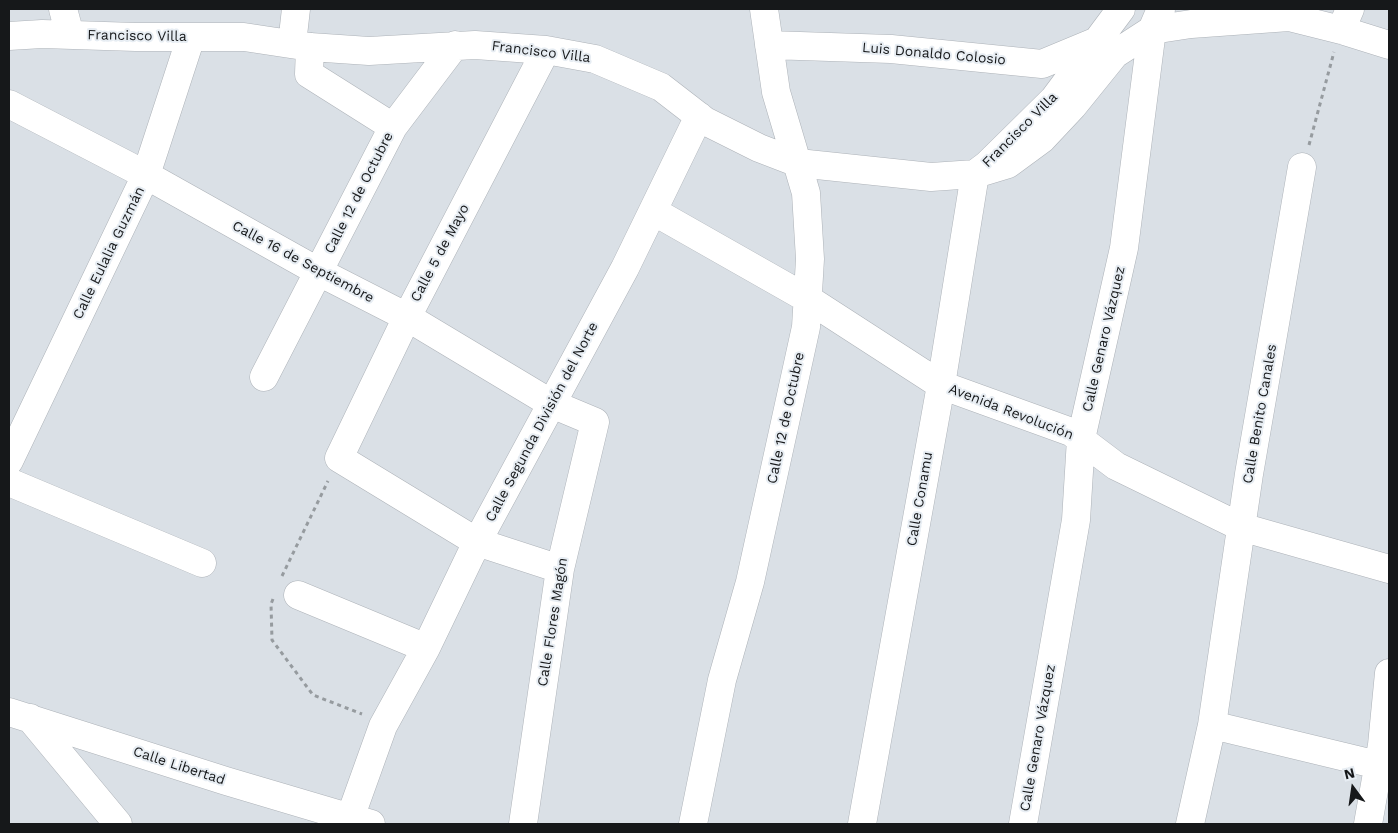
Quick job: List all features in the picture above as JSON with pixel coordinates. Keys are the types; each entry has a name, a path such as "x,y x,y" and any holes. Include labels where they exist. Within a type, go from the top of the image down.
{"street":[{"path":"63,9 70,35"},
{"path":"296,9 301,45 309,74 393,127"},
{"name":"Calle 12 de Octubre","path":"693,824 722,680 750,582 806,327 810,259 806,193 776,92 764,9"},
{"name":"Francisco Villa","path":"9,36 244,37 301,45 369,50 475,44 546,50 595,59 661,87 705,121 759,148 798,163 931,177 975,174 987,165 1054,99 1121,9"},
{"path":"975,174 1008,164 1042,139 1073,106 1115,54 1157,19 1191,24 1289,17 1346,19 1389,45"},
{"name":"Calle Genaro Vázquez","path":"1023,824 1076,520 1081,439 1124,248 1157,19"},
{"name":"Calle Eulalia Guzmán","path":"9,461 146,176 191,37"},
{"name":"Luis Donaldo Colosio","path":"768,45 892,49 1042,64 1095,42"},
{"name":"Calle 12 de Octubre","path":"264,376 393,127 455,45"},
{"name":"Calle 5 de Mayo","path":"340,458 407,317 546,50"},
{"name":"Calle 16 de Septiembre","path":"9,104 146,176 319,272 407,317 552,404 595,422"},
{"name":"Calle Segunda División del Norte","path":"360,821 383,726 426,648 476,542 625,268 699,116"},
{"name":"Calle Benito Canales","path":"1190,824 1212,725 1241,527 1302,167"},
{"name":"Calle Conamu","path":"862,824 941,385 975,174"},
{"name":"Avenida Revolución","path":"653,211 808,299 941,385 1071,432 1116,466 1241,527 1389,569"},
{"name":"Calle Flores Magón","path":"523,824 560,569 595,422"},
{"path":"340,458 476,542 560,569"},
{"path":"9,482 202,563"},
{"path":"284,591 426,648"},
{"path":"1368,824 1378,765 1389,673"},
{"path":"20,715 118,824"},
{"name":"Calle Libertad","path":"20,715 226,781 360,821"},
{"path":"1212,725 1378,765"}],"path":[{"path":"1302,167 1346,19"},
{"path":"340,458 284,591 271,604 272,640 313,695 368,716 383,726"}]}
